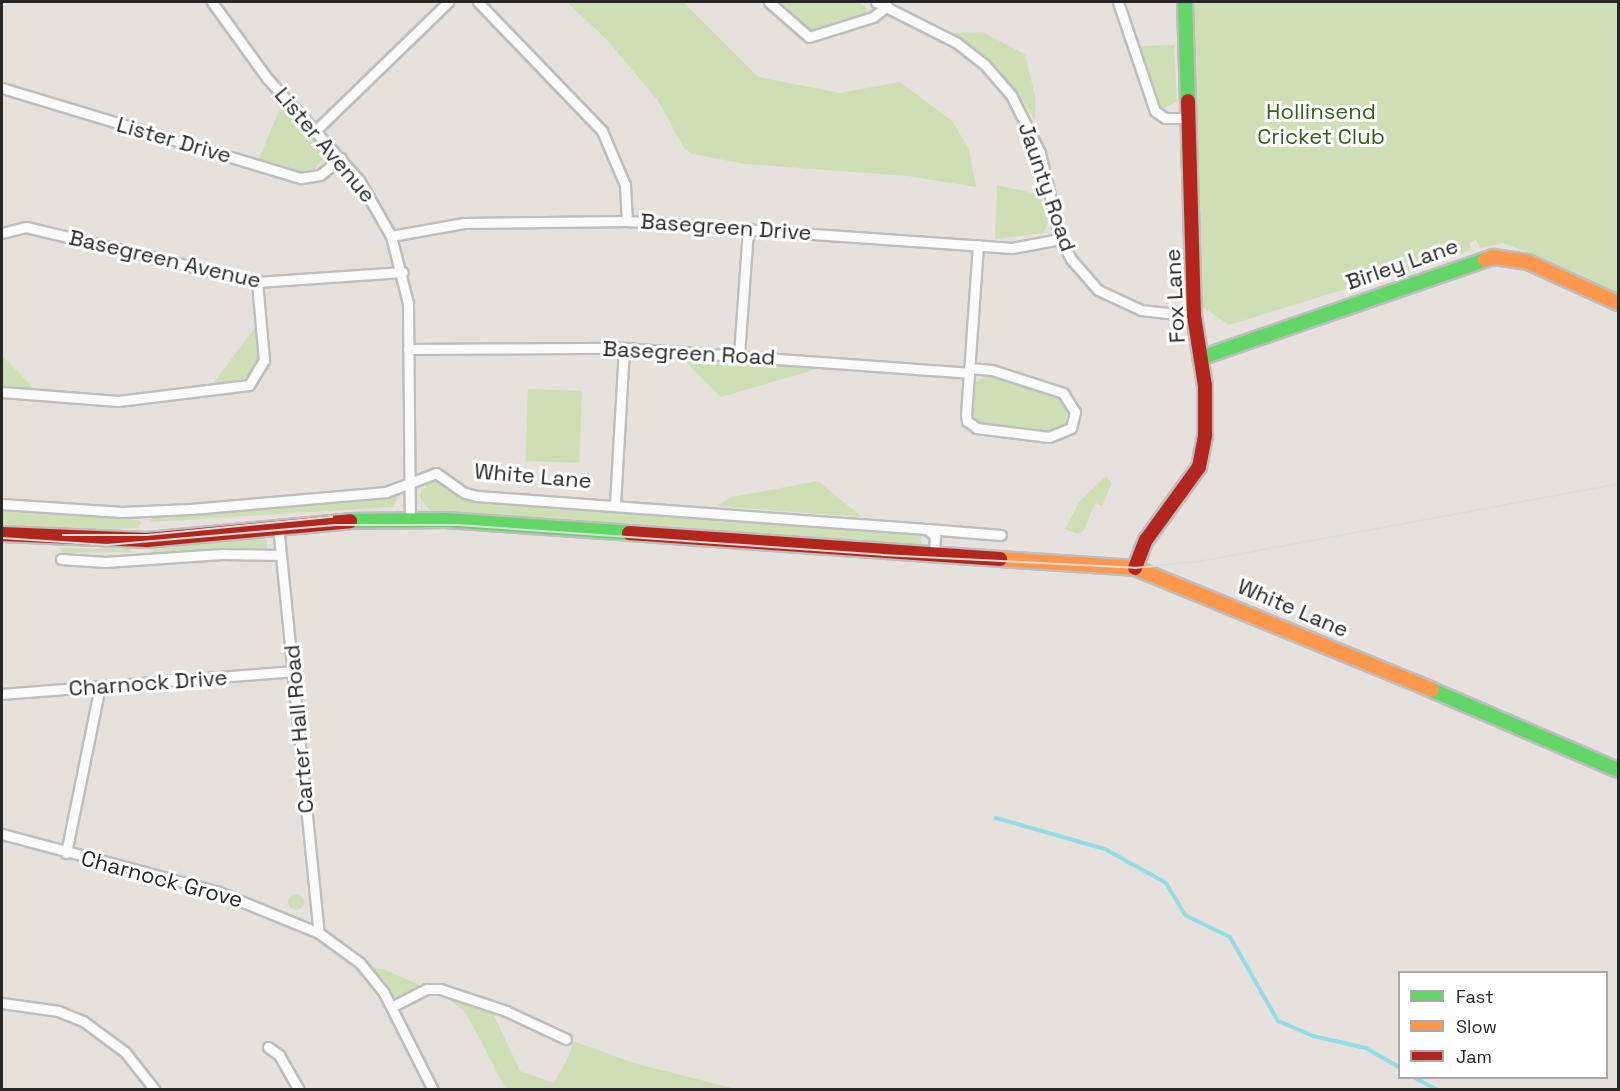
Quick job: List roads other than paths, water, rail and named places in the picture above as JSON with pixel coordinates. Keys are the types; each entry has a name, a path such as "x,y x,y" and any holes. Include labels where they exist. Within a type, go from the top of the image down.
{"main road":[{"name":"Fox Lane","path":"1135,568 1146,540 1199,467 1205,411 1194,316 1185,2"},
{"name":"Birley Lane","path":"1200,358 1493,257 1528,262 1618,303"},
{"name":"White Lane","path":"2,534 147,540 278,525 410,520 1135,568 1294,630 1618,770"}],"street":[{"name":"Lister Avenue","path":"212,2 267,78 341,158 373,199 391,236 403,272 408,349 410,520"},
{"path":"315,131 448,2"},
{"path":"478,2 602,131 625,185 627,221"},
{"path":"769,2 809,37 873,17 887,6"},
{"name":"Jaunty Road","path":"876,2 957,43 985,64 1011,95 1040,153 1060,239 1071,259 1098,290 1141,310 1194,316"},
{"path":"1118,2 1155,111 1165,118 1189,118"},
{"name":"Lister Drive","path":"2,88 301,178 320,175 341,158"},
{"name":"Basegreen Drive","path":"391,236 464,223 627,221 1012,248 1060,239"},
{"name":"Basegreen Avenue","path":"2,233 26,227 257,282 403,272"},
{"path":"739,355 748,228"},
{"name":"Basegreen Road","path":"408,349 624,348 969,370 992,370 1063,393 1075,412 1071,428 1049,437 972,426 966,415 969,370 978,245"},
{"path":"2,392 118,401 249,385 264,360 257,282"},
{"path":"615,504 624,348"},
{"name":"White Lane","path":"2,504 148,512 386,492 436,473 465,493 477,496 615,504 1001,535"},
{"name":"Carter Hall Road","path":"278,525 319,933"},
{"path":"927,530 935,536 934,556"},
{"path":"61,559 105,562 222,554 281,555"},
{"name":"Charnock Drive","path":"2,694 294,671"},
{"path":"66,853 100,686"},
{"name":"Charnock Grove","path":"2,834 66,853 216,891 319,933 360,963 393,1006 434,1089"},
{"path":"393,1006 427,989 440,989 506,1011 566,1039"},
{"path":"2,1003 58,1011 83,1021 124,1052 155,1089"},
{"path":"268,1047 279,1055 299,1089"}],"waterway":[{"path":"996,818 1105,849 1166,883 1185,915 1230,937 1278,1021 1313,1036 1366,1048 1398,1067"},
{"path":"1417,1079 1438,1090"}],"tram line":[{"path":"2,538 107,545 335,525 458,525 882,555 1135,568 1202,561 1618,484"},
{"path":"63,535 147,535 332,517"}],"park label":[{"name":"Hollinsend Cricket Club","path":"1321,124"}]}
